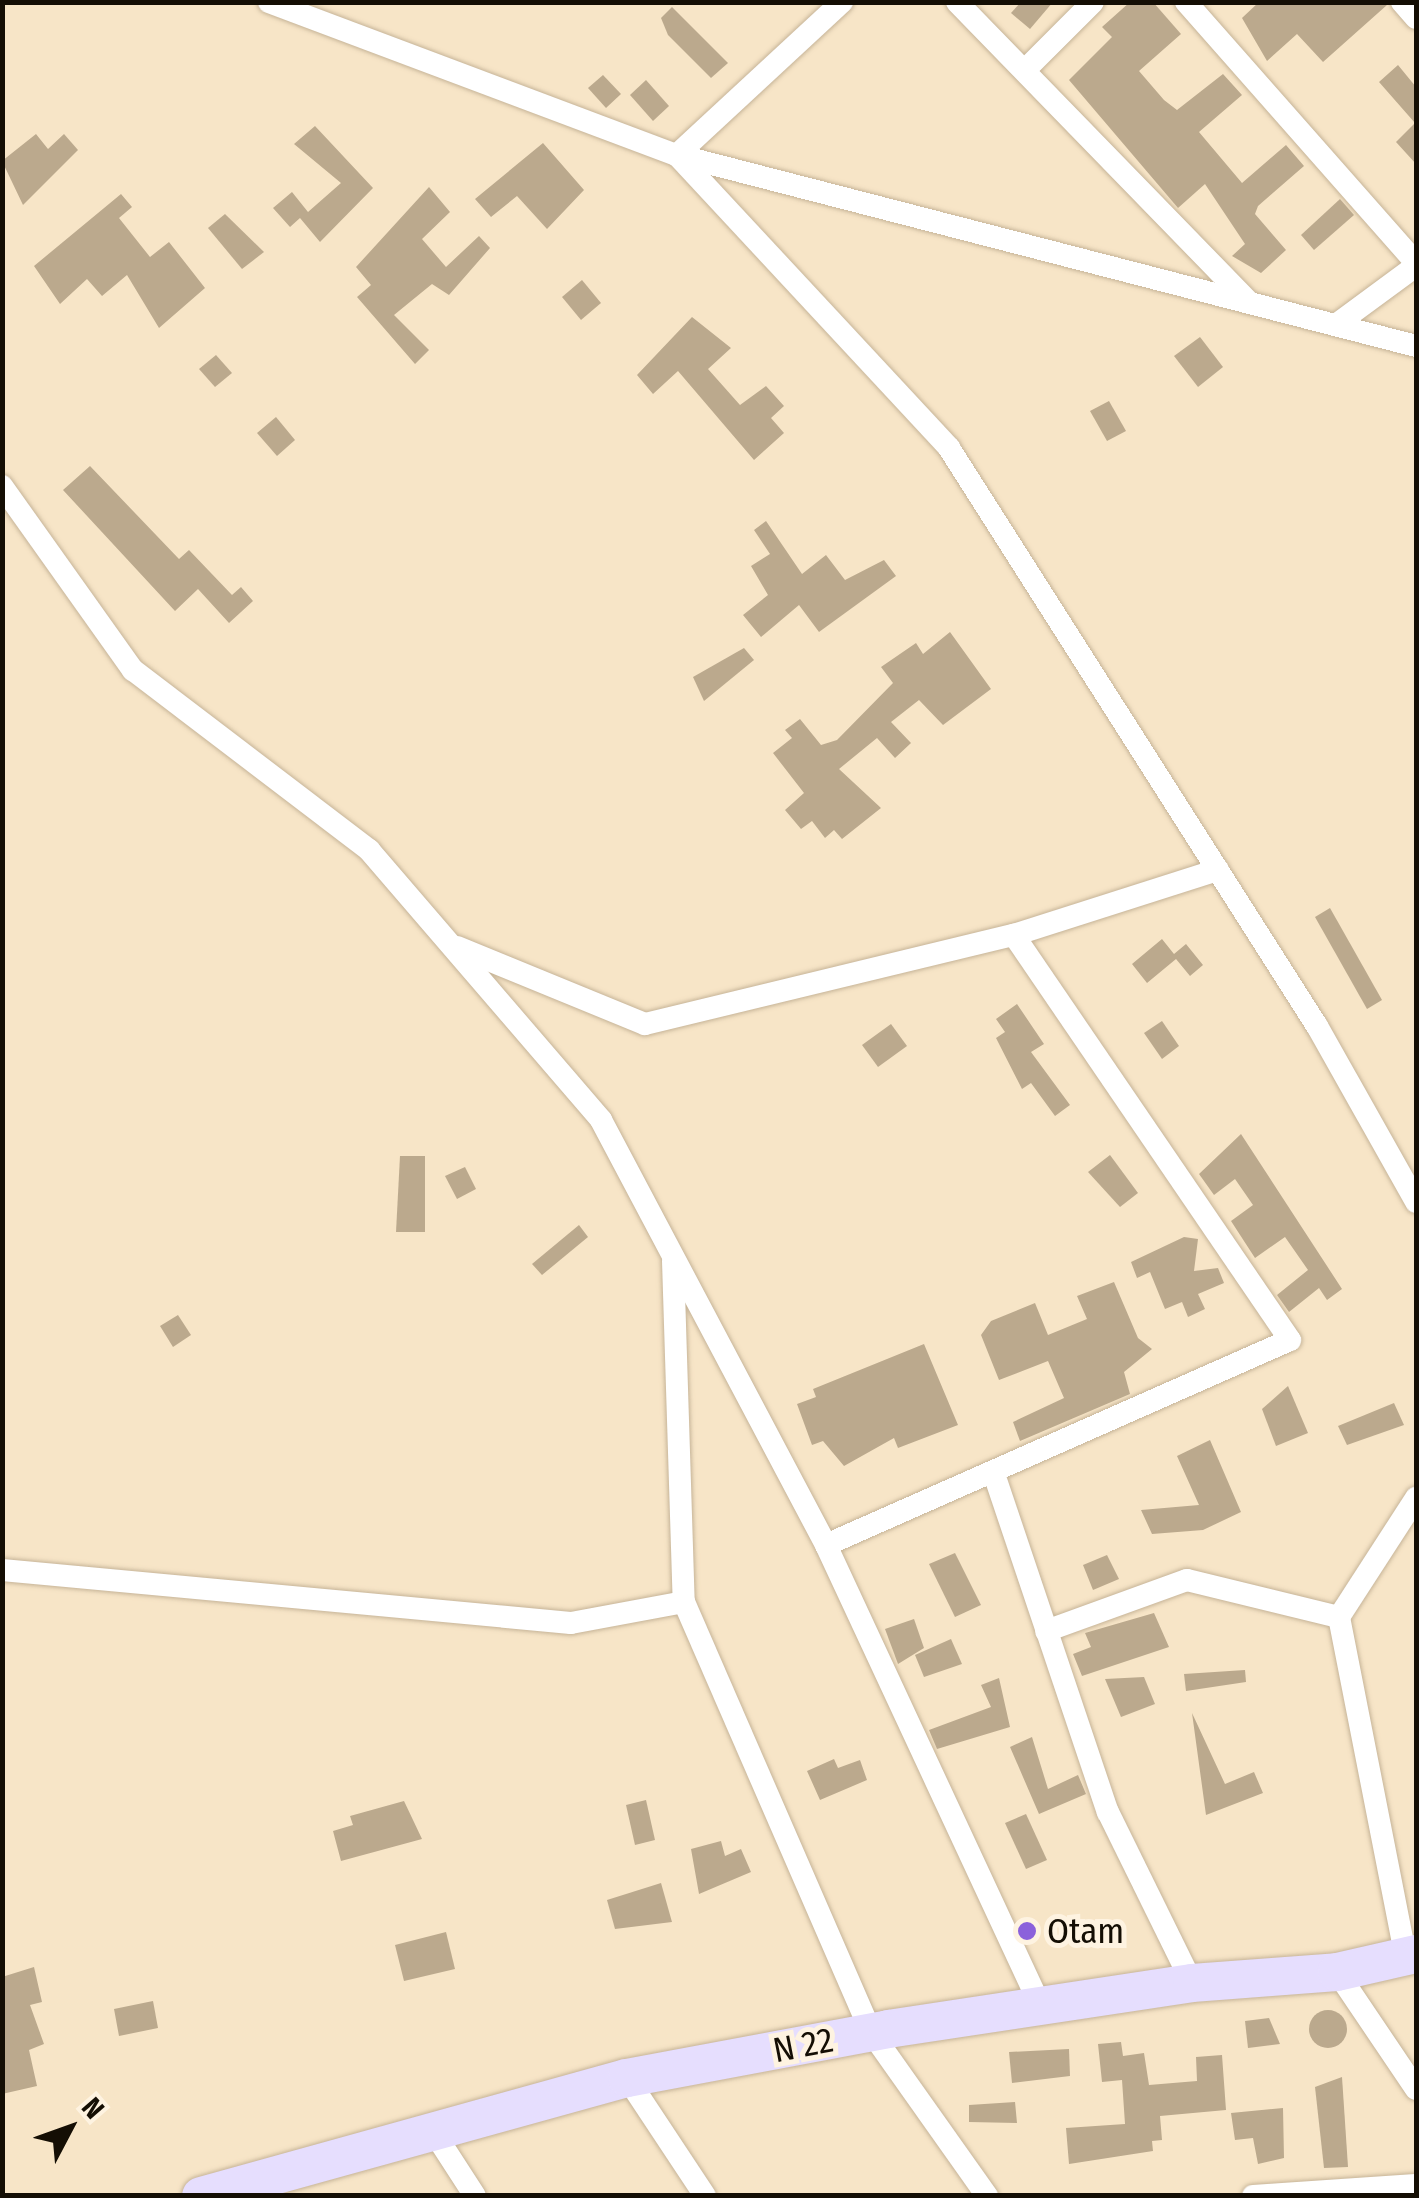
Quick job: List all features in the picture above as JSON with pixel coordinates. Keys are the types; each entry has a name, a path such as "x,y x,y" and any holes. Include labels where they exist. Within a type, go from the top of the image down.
{"main road":[{"name":"N 22","path":"200,2196 431,2128 628,2078 871,2032 1192,1982 1337,1972 1413,1956"}],"street":[{"path":"268,2 678,155 1416,346"},
{"path":"678,155 842,2"},
{"path":"956,2 1247,300"},
{"path":"1025,70 1093,2"},
{"path":"1186,2 1416,265 1337,324"},
{"path":"1402,2 1416,18"},
{"path":"678,155 949,448 1218,870 1416,1202"},
{"path":"2,486 133,670 368,850 600,1120 826,1545 1040,2006"},
{"path":"450,945 645,1024 1014,935 1218,870"},
{"path":"826,1545 995,1476 1290,1340 1014,935"},
{"path":"673,1253 684,1602 871,2032 986,2196"},
{"path":"995,1476 1108,1812 1192,1982"},
{"path":"1413,1956 1338,1618 1416,1498"},
{"path":"2,1570 571,1623 684,1602"},
{"path":"1046,1630 1186,1580 1338,1618"},
{"path":"1337,1972 1416,2088"},
{"path":"628,2078 705,2196"},
{"path":"431,2128 475,2196"},
{"path":"1253,2196 1416,2185"}],"building":[{"path":"1021,2 1053,2 1030,29 1011,13"},
{"path":"1130,2 1153,2 1181,34 1139,71 1164,100 1177,110 1223,74 1242,95 1199,132 1242,183 1286,145 1304,166 1258,206 1255,214 1286,250 1261,273 1232,256 1245,244 1205,184 1178,208 1069,80 1112,37 1102,27"},
{"path":"1259,2 1387,5 1323,62 1297,34 1267,61 1242,18"},
{"path":"672,7 728,63 711,78 668,35 661,18"},
{"path":"1398,65 1416,87 1416,164 1396,142 1415,123 1379,82"},
{"path":"603,75 621,94 606,108 588,88"},
{"path":"646,80 669,106 653,121 630,95"},
{"path":"315,126 373,188 320,242 300,218 290,227 273,208 292,192 308,212 341,183 294,144"},
{"path":"36,134 48,149 64,134 78,150 23,205 2,161"},
{"path":"543,143 584,190 547,229 517,196 491,217 475,199"},
{"path":"429,187 450,212 422,239 446,267 479,236 490,248 449,295 432,284 394,315 429,350 415,364 357,297 371,285 356,267"},
{"path":"121,194 132,207 119,218 150,257 169,242 205,288 159,328 127,275 102,296 87,279 60,304 34,266"},
{"path":"1340,199 1354,215 1314,250 1301,235"},
{"path":"225,214 264,252 242,269 208,228"},
{"path":"582,280 601,303 581,320 562,297"},
{"path":"692,317 731,348 708,369 740,405 766,386 784,406 771,418 784,433 754,460 678,371 653,394 637,375"},
{"path":"1200,337 1223,367 1198,387 1174,356"},
{"path":"216,355 232,373 215,387 199,369"},
{"path":"1109,401 1126,431 1107,441 1090,411"},
{"path":"276,417 295,440 277,456 257,433"},
{"path":"90,466 179,559 189,550 232,595 241,587 253,601 229,623 198,589 175,611 63,490"},
{"path":"766,521 802,574 826,555 845,580 884,560 896,576 819,632 799,605 761,637 743,615 768,595 751,566 770,554 754,530"},
{"path":"950,632 991,689 943,725 919,700 891,722 911,743 895,758 877,738 839,769 881,808 842,839 834,830 825,838 812,821 801,829 785,810 804,793 773,753 792,738 785,730 800,719 821,745 837,740 893,683 881,667 916,643 923,654"},
{"path":"744,648 754,660 704,701 693,677"},
{"path":"1330,908 1382,1000 1367,1009 1315,917"},
{"path":"1162,939 1174,954 1186,944 1203,965 1190,976 1176,959 1147,983 1132,964"},
{"path":"1017,1004 1044,1044 1031,1052 1070,1105 1055,1116 1031,1083 1022,1089 996,1038 1005,1032 996,1019"},
{"path":"1162,1021 1179,1046 1162,1059 1144,1033"},
{"path":"891,1024 907,1046 878,1067 862,1045"},
{"path":"1241,1134 1342,1289 1327,1300 1319,1288 1289,1312 1277,1295 1308,1270 1285,1237 1255,1258 1231,1221 1253,1205 1235,1179 1214,1195 1199,1174"},
{"path":"1110,1155 1138,1193 1120,1207 1088,1172"},
{"path":"400,1156 425,1156 425,1232 396,1232"},
{"path":"465,1167 476,1189 457,1199 445,1176"},
{"path":"579,1225 588,1237 542,1275 532,1264"},
{"path":"1184,1237 1198,1239 1194,1271 1218,1268 1224,1283 1198,1294 1205,1309 1188,1317 1182,1302 1165,1309 1150,1272 1137,1278 1131,1262"},
{"path":"1114,1282 1138,1338 1152,1349 1124,1372 1130,1394 1020,1441 1013,1422 1064,1398 1048,1361 999,1380 981,1335 991,1321 1035,1303 1048,1335 1087,1319 1077,1296"},
{"path":"178,1315 191,1335 173,1347 160,1326"},
{"path":"924,1344 958,1425 898,1448 894,1438 844,1466 823,1441 812,1445 797,1404 816,1397 813,1389"},
{"path":"1288,1386 1308,1433 1276,1446 1262,1409"},
{"path":"1394,1403 1404,1425 1347,1445 1338,1426"},
{"path":"1210,1440 1241,1512 1203,1530 1152,1534 1141,1510 1199,1505 1177,1456"},
{"path":"955,1553 981,1605 955,1617 929,1564"},
{"path":"1107,1555 1119,1579 1093,1590 1083,1565"},
{"path":"1154,1613 1169,1647 1082,1676 1073,1654 1091,1647 1085,1633"},
{"path":"914,1619 924,1648 898,1664 885,1629"},
{"path":"951,1639 962,1664 924,1677 915,1655"},
{"path":"1245,1670 1246,1682 1186,1691 1184,1674"},
{"path":"1144,1677 1155,1704 1121,1717 1105,1679"},
{"path":"999,1678 1010,1727 937,1749 929,1730 991,1707 981,1685"},
{"path":"1192,1713 1225,1784 1254,1772 1263,1793 1206,1815"},
{"path":"1032,1737 1048,1789 1078,1775 1086,1794 1039,1814 1010,1747"},
{"path":"834,1759 838,1768 860,1760 867,1780 820,1800 807,1771"},
{"path":"646,1800 655,1840 635,1845 626,1805"},
{"path":"404,1801 422,1839 341,1861 333,1831 353,1825 350,1816"},
{"path":"1026,1814 1047,1860 1026,1869 1005,1823"},
{"path":"721,1841 725,1856 741,1849 751,1872 699,1894 691,1849"},
{"path":"661,1883 672,1922 615,1929 607,1900"},
{"path":"446,1932 455,1969 404,1981 395,1945"},
{"path":"34,1967 42,2002 30,2005 44,2044 29,2050 37,2086 2,2094 2,1977"},
{"path":"153,2001 158,2028 119,2036 114,2009"},
{"path":"1328,2010 1341,2016 1347,2029 1341,2042 1328,2048 1315,2042 1309,2029 1315,2016"},
{"path":"1269,2018 1280,2044 1248,2048 1245,2021"},
{"path":"1121,2042 1123,2056 1144,2053 1149,2085 1197,2081 1196,2057 1222,2055 1226,2110 1160,2116 1162,2140 1152,2141 1153,2151 1069,2164 1066,2128 1125,2124 1122,2080 1102,2082 1098,2044"},
{"path":"1069,2049 1070,2076 1012,2083 1009,2052"},
{"path":"1342,2077 1348,2167 1324,2168 1315,2087"},
{"path":"1015,2102 1017,2123 969,2122 969,2105"},
{"path":"1283,2108 1284,2158 1258,2164 1253,2138 1235,2140 1231,2113"}],"place":[{"name":"Otam","path":"1027,1931"}]}
